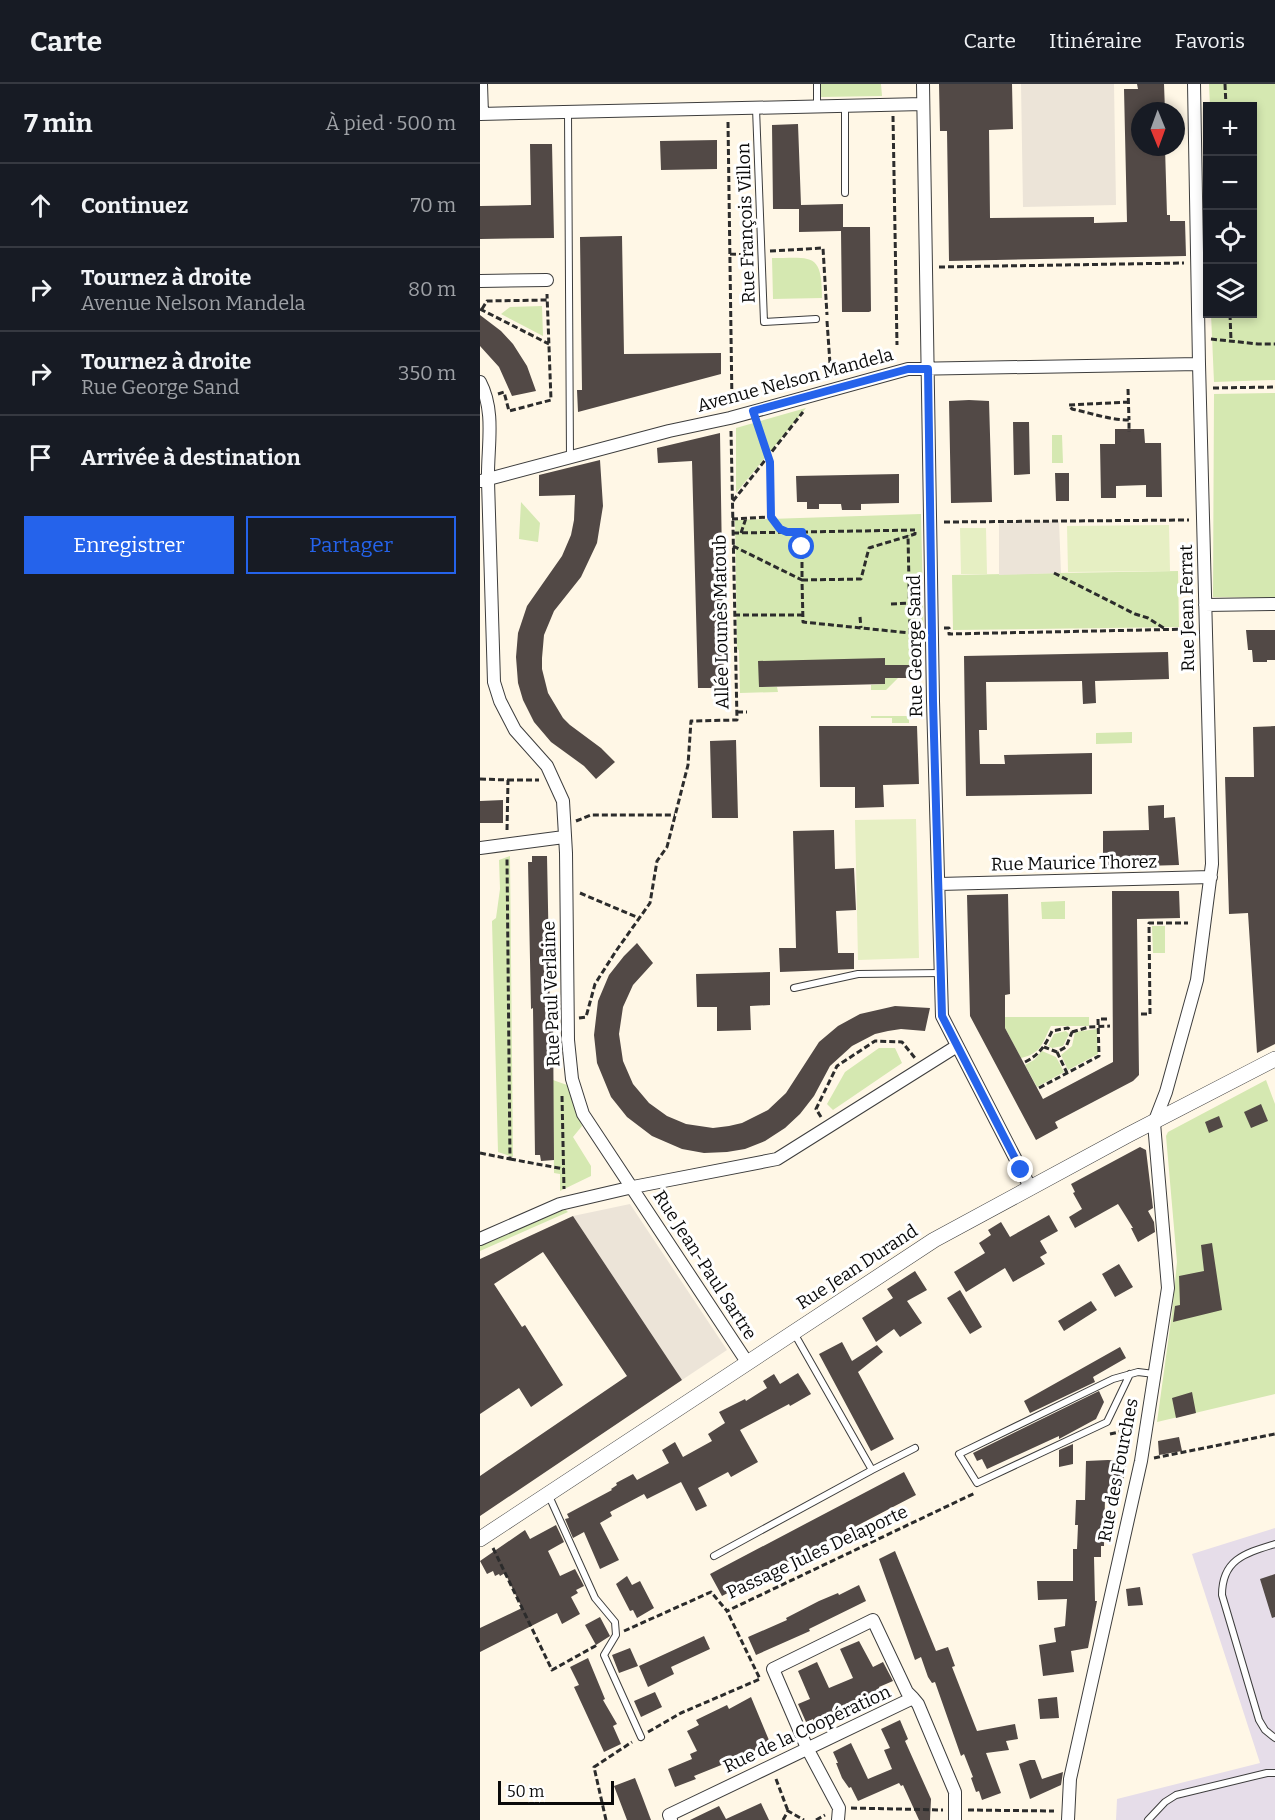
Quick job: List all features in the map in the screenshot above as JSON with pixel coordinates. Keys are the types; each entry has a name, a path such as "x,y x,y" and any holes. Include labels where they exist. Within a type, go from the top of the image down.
{"street":[{"path":"481,84 481,114 923,104"},
{"name":"Rue George Sand","path":"923,84 942,1016 1030,1187"},
{"name":"Rue Jean Ferrat","path":"1154,1123 1166,1092 1197,980 1211,877 1194,84"},
{"path":"480,281 547,280"},
{"name":"Avenue Nelson Mandela","path":"484,481 669,431 730,418 832,388 908,369 1199,364"},
{"path":"480,382 487,396"},
{"name":"Rue Paul Verlaine","path":"487,396 489,417 484,481 494,682 500,701 516,730 547,766 563,801 567,887 567,1019 572,1079 583,1114 633,1187"},
{"path":"1205,605 1275,604"},
{"path":"480,848 564,837"},
{"name":"Rue Maurice Thorez","path":"939,884 1211,877"},
{"path":"480,1239 564,1203 777,1159 957,1046"},
{"name":"Rue Jean Durand","path":"485,1536 933,1240 1275,1059"},
{"name":"Rue des Fourches","path":"1068,1820 1070,1779 1141,1461 1168,1288 1154,1123"},
{"name":"Rue Jean-Paul Sartre","path":"633,1187 747,1362"},
{"path":"838,1820 839,1808 807,1748 773,1669 873,1620 907,1692 913,1698"},
{"name":"Rue de la Coopération","path":"671,1820 669,1815 913,1698 918,1704 955,1792 955,1820"}],"lane":[{"path":"817,84 817,107"},
{"path":"844,106 845,193"},
{"name":"Rue François Villon","path":"756,108 764,322 816,319"},
{"path":"568,112 570,457"},
{"path":"794,988 858,974 941,974"},
{"path":"794,1332 872,1470"},
{"path":"1130,1374 1107,1422 977,1483 959,1454 1113,1379 1130,1374 1138,1372 1154,1374"},
{"path":"714,1556 915,1448"},
{"path":"548,1495 595,1598 615,1622 616,1635 604,1655 640,1737"},
{"path":"1275,1544 1248,1553 1230,1565 1222,1584 1222,1595 1259,1720 1275,1738"},
{"path":"1148,1820 1165,1802 1176,1795 1275,1773"}],"path":[{"path":"1225,84 1226,102"},
{"path":"893,105 897,345"},
{"name":"Allée Lounès Matoub","path":"675,815 688,765 691,722 737,720 730,418 733,393 728,108"},
{"path":"730,255 755,255 763,251 822,249 832,388"},
{"path":"927,268 1198,263"},
{"path":"487,396 504,392 509,411 551,400 547,280"},
{"path":"548,300 487,301 481,309 549,344"},
{"path":"1230,318 1231,341"},
{"path":"1199,338 1275,344"},
{"path":"1200,388 1275,387"},
{"path":"1128,389 1129,432"},
{"path":"732,503 817,393"},
{"path":"1129,402 1069,405 1072,409 1115,420 1129,420"},
{"path":"753,411 770,462 771,517 780,529 787,532"},
{"path":"732,519 771,517"},
{"path":"741,533 746,518"},
{"path":"931,522 1203,520"},
{"path":"733,533 915,530"},
{"path":"733,545 802,580 861,579 868,548 907,535 910,633 803,622 802,580 802,532"},
{"path":"1054,573 1135,614 1148,618 1165,630"},
{"path":"891,604 910,603"},
{"path":"734,615 803,615"},
{"path":"860,617 861,628"},
{"path":"933,628 949,628 949,634 1206,629"},
{"path":"737,712 747,712"},
{"path":"480,779 554,780"},
{"path":"508,780 510,1159"},
{"path":"567,1019 586,1017 595,984 650,903 657,861 667,847 675,815 591,815 580,820"},
{"path":"567,887 639,918"},
{"path":"1141,1014 1150,1014 1149,923 1188,923"},
{"path":"1038,1088 1099,1056 1098,1019 1110,1018"},
{"path":"1072,1032 1110,1026"},
{"path":"1025,1062 1033,1058 1044,1047 1052,1031 1068,1028 1072,1032"},
{"path":"1057,1052 1066,1047 1072,1032"},
{"path":"828,1128 816,1109 837,1066 875,1041 902,1042 922,1068"},
{"path":"1044,1047 1057,1052 1067,1073"},
{"path":"562,1092 564,1203"},
{"path":"480,1153 564,1169"},
{"path":"1102,1437 1146,1426"},
{"path":"1141,1461 1275,1434"},
{"name":"Passage Jules Delaporte","path":"485,1536 495,1541 492,1549 552,1670 616,1635 711,1592 728,1611 975,1493"},
{"path":"606,1820 594,1767 681,1713 760,1679 728,1611"},
{"path":"770,1766 788,1811 804,1820"},
{"path":"783,1820 788,1811"}],"shaded area":[{"path":"1021,84 1114,84 1116,205 1023,207"},
{"path":"1059,521 1061,573 999,575 999,522"},
{"path":"630,1204 727,1350 682,1380 573,1216"},
{"path":"1275,1528 1275,1820 1116,1820 1117,1799 1260,1763 1192,1554"}],"green space":[{"path":"820,84 881,84 882,96 821,97"},
{"path":"1209,84 1275,84 1275,380 1214,382 1211,318 1257,318 1257,102 1210,102"},
{"path":"772,258 805,259 817,265 820,272 822,298 773,299"},
{"path":"542,306 543,336 501,314 510,307"},
{"path":"1275,393 1275,598 1213,597 1214,394"},
{"path":"806,408 736,493 736,428"},
{"path":"1052,435 1062,435 1063,463 1052,463"},
{"path":"521,502 540,523 538,542 519,539"},
{"path":"921,514 924,642 915,643 915,665 905,665 905,678 898,678 886,690 871,690 871,685 885,684 885,658 759,687 777,687 778,692 740,693 735,520"},
{"path":"1169,525 1170,571 1068,572 1067,526"},
{"path":"960,528 986,528 987,574 961,574"},
{"path":"1178,571 1179,627 953,630 952,575"},
{"path":"871,716 909,716 909,723 892,723 892,718 871,718"},
{"path":"1132,732 1132,743 1096,744 1096,733"},
{"path":"916,819 919,958 858,960 855,820"},
{"path":"510,856 513,1157 498,1152 492,921 496,918 500,889 499,860"},
{"path":"1065,901 1065,919 1042,919 1041,902"},
{"path":"1152,926 1165,926 1165,953 1153,953"},
{"path":"1005,1017 1089,1017 1089,1026 1051,1026 1037,1050 1021,1058 1005,1028"},
{"path":"1097,1029 1098,1054 1068,1070 1061,1055 1072,1046 1075,1032"},
{"path":"1066,1031 1069,1034 1063,1046 1052,1048 1048,1046 1054,1034"},
{"path":"879,1048 895,1048 902,1063 833,1110 827,1104 845,1072"},
{"path":"1042,1051 1056,1057 1064,1072 1037,1087 1025,1065 1034,1060"},
{"path":"553,1080 567,1085 582,1126 573,1137 591,1166 591,1176 560,1191 560,1174 554,1173"},
{"path":"1266,1080 1275,1104 1275,1394 1157,1422 1177,1262 1166,1136 1168,1132"},
{"path":"565,1209 568,1212 480,1251 480,1246"}],"building":[{"path":"939,84 1012,84 1013,129 989,130 990,218 1094,217 1094,223 1127,222 1124,89 1138,89 1137,84 1164,84 1165,102 1131,102 1131,156 1165,156 1167,215 1170,215 1170,221 1185,221 1186,256 949,261 947,131 940,131"},
{"path":"798,124 801,205 843,204 843,227 870,227 871,311 869,312 842,312 841,231 799,232 799,209 773,209 772,125"},
{"path":"717,140 717,169 661,170 660,141"},
{"path":"530,144 552,144 554,238 480,239 480,206 531,205"},
{"path":"622,236 624,354 721,353 721,374 578,412 577,390 582,390 580,237"},
{"path":"480,315 501,331 513,344 527,366 536,391 512,396 499,367 480,346"},
{"path":"949,401 989,401 992,502 951,503"},
{"path":"1013,422 1029,422 1030,474 1014,475"},
{"path":"1115,429 1144,429 1145,443 1161,443 1162,497 1146,497 1146,485 1116,486 1116,498 1101,498 1100,444 1115,444"},
{"path":"720,433 724,688 698,688 692,461 658,463 657,448"},
{"path":"600,460 603,506 597,543 581,577 554,611 544,635 542,658 542,669 548,693 563,718 615,762 596,779 584,766 551,742 534,722 523,700 518,683 516,657 518,633 527,606 562,556 571,535 574,520 575,495 539,496 539,475"},
{"path":"1055,473 1069,473 1069,501 1056,501"},
{"path":"899,474 899,503 861,504 861,510 842,510 841,504 819,504 819,509 807,509 807,502 797,502 796,476"},
{"path":"1246,630 1275,630 1275,660 1253,662 1252,650 1248,650"},
{"path":"1168,652 1169,679 1095,681 1096,703 1083,704 1082,681 986,682 987,730 979,730 980,764 1005,764 1004,755 1092,753 1092,794 966,796 964,656"},
{"path":"885,658 885,665 915,665 915,678 885,678 885,684 759,687 758,661"},
{"path":"819,726 917,726 919,784 883,785 884,807 855,808 855,787 820,787"},
{"path":"1275,726 1275,1044 1257,1053 1248,913 1229,914 1225,777 1254,777 1253,727"},
{"path":"736,740 738,818 712,818 710,741"},
{"path":"503,800 503,823 480,823 480,801"},
{"path":"1164,805 1164,818 1175,817 1179,865 1107,867 1107,854 1103,854 1103,831 1149,830 1148,806"},
{"path":"834,830 835,869 854,868 856,910 836,911 838,953 854,953 854,969 780,972 779,948 796,948 793,831"},
{"path":"532,856 547,856 550,1009 553,1009 554,1160 541,1161 540,1155 535,1155 528,862 532,862"},
{"path":"1112,891 1179,891 1180,918 1137,919 1139,1075 1133,1081 1055,1122 1058,1128 1036,1140 970,1016 967,895 1008,894 1010,994 1005,995 1005,1028 1043,1099 1113,1062"},
{"path":"637,943 653,963 633,985 623,1007 619,1034 623,1061 633,1084 649,1103 667,1116 686,1124 713,1128 729,1126 742,1123 768,1110 786,1093 819,1042 838,1026 860,1014 895,1006 930,1008 925,1031 901,1029 888,1031 875,1034 852,1046 830,1066 814,1096 800,1114 785,1128 765,1141 745,1149 727,1152 704,1153 682,1149 652,1136 627,1117 611,1097 597,1063 594,1035 598,1001 609,975"},
{"path":"770,972 770,1005 750,1006 751,1030 717,1031 717,1007 697,1007 696,974"},
{"path":"1261,1104 1268,1121 1251,1128 1244,1112"},
{"path":"1219,1116 1223,1127 1209,1133 1205,1122"},
{"path":"1140,1147 1146,1150 1153,1208 1148,1211 1154,1222 1155,1232 1138,1242 1131,1228 1133,1228 1118,1204 1075,1228 1069,1217 1082,1209 1071,1184"},
{"path":"1049,1215 1058,1231 1040,1241 1047,1253 1040,1257 1045,1264 1013,1282 1005,1268 966,1292 954,1272 985,1253 979,1243 991,1235 988,1230 1001,1222 1010,1237"},
{"path":"573,1216 682,1380 480,1516 480,1476 627,1376 543,1252 494,1284 522,1327 525,1325 563,1385 531,1407 519,1388 480,1414 480,1259"},
{"path":"1212,1243 1222,1310 1173,1322 1175,1306 1180,1305 1179,1276 1204,1271 1201,1245"},
{"path":"1119,1264 1133,1287 1115,1297 1102,1274"},
{"path":"915,1271 927,1290 907,1301 922,1323 900,1337 894,1329 876,1342 862,1318 893,1298 887,1289"},
{"path":"960,1290 982,1327 970,1334 947,1298"},
{"path":"1091,1301 1097,1310 1064,1331 1058,1321"},
{"path":"842,1342 852,1361 877,1345 883,1352 858,1372 894,1439 871,1451 819,1354"},
{"path":"1120,1347 1126,1358 1093,1377 1095,1382 1030,1413 1024,1401"},
{"path":"798,1373 811,1394 740,1430 758,1462 731,1477 728,1472 698,1488 707,1506 696,1511 681,1482 647,1499 644,1494 610,1512 612,1516 600,1523 619,1560 600,1569 584,1532 573,1538 565,1519 569,1518 567,1514 612,1490 617,1485 616,1483 633,1474 637,1480 669,1463 662,1450 675,1442 683,1457 712,1441 708,1434 725,1423 719,1412 745,1399 746,1401 767,1388 763,1381 774,1374 780,1384"},
{"path":"1099,1391 1104,1402 1096,1419 1059,1439 1059,1436 987,1469 982,1459 977,1461 973,1453"},
{"path":"1192,1392 1196,1413 1176,1418 1172,1398"},
{"path":"1179,1437 1182,1451 1159,1455 1158,1441"},
{"path":"1073,1444 1073,1464 1059,1467 1059,1450"},
{"path":"1086,1461 1127,1461 1120,1499 1105,1497 1104,1546 1101,1546 1101,1557 1094,1557 1095,1601 1097,1601 1088,1648 1071,1651 1074,1672 1043,1676 1039,1645 1056,1642 1054,1628 1065,1626 1067,1599 1038,1600 1037,1581 1073,1581 1073,1549 1077,1549 1078,1525 1075,1525 1076,1500 1085,1500"},
{"path":"904,1472 916,1495 722,1596 710,1574"},
{"path":"556,1525 564,1542 548,1551 560,1576 575,1569 584,1586 576,1590 578,1593 571,1597 580,1614 562,1624 557,1613 480,1652 480,1628 522,1608 505,1573 500,1576 499,1574 495,1576 493,1571 487,1574 480,1561 525,1530 530,1539"},
{"path":"895,1551 936,1651 948,1647 955,1666 952,1667 977,1731 1015,1724 1018,1739 1006,1741 1009,1750 986,1753 1001,1793 982,1800 979,1791 976,1792 971,1778 973,1777 964,1754 961,1756 935,1682 932,1683 928,1677 921,1657 915,1660 879,1559"},
{"path":"1275,1574 1275,1617 1272,1618 1260,1579"},
{"path":"627,1576 632,1585 640,1581 654,1608 637,1618 633,1610 630,1611 616,1584"},
{"path":"859,1585 866,1601 809,1629 810,1631 756,1655 748,1637 787,1620 786,1618 819,1601 838,1593 839,1595"},
{"path":"1140,1587 1143,1605 1128,1606 1126,1589"},
{"path":"600,1617 610,1636 596,1645 585,1625"},
{"path":"704,1636 710,1649 671,1667 674,1674 648,1687 639,1666"},
{"path":"859,1641 873,1667 883,1662 893,1681 879,1687 880,1690 861,1701 814,1722 813,1719 806,1722 798,1704 810,1699 798,1671 817,1662 829,1688 853,1678 840,1649"},
{"path":"630,1648 638,1666 619,1673 612,1655"},
{"path":"588,1658 605,1699 603,1700 617,1724 613,1726 621,1744 604,1752 574,1687 579,1685 570,1667"},
{"path":"655,1692 662,1707 641,1717 634,1701"},
{"path":"751,1697 771,1745 694,1776 696,1779 675,1787 668,1769 692,1759 690,1754 697,1751 687,1731 699,1725 696,1720 727,1705 729,1709"},
{"path":"1057,1697 1059,1718 1040,1719 1038,1699"},
{"path":"900,1720 908,1739 905,1741 931,1799 930,1820 919,1820 903,1785 899,1783 858,1801 851,1787 849,1788 842,1778 836,1763 838,1763 833,1752 851,1743 868,1779 892,1769 884,1750 890,1748 881,1729"},
{"path":"1035,1760 1042,1779 1063,1772 1061,1785 1030,1799 1019,1764"},
{"path":"635,1778 651,1820 627,1820 614,1786"},
{"path":"761,1803 769,1820 690,1820 719,1806 726,1819"}],"route":[{"path":"802,547 802,532 787,532 780,529 771,517 770,462 753,411 908,369 928,369 933,701 942,1016 1021,1170"}]}
